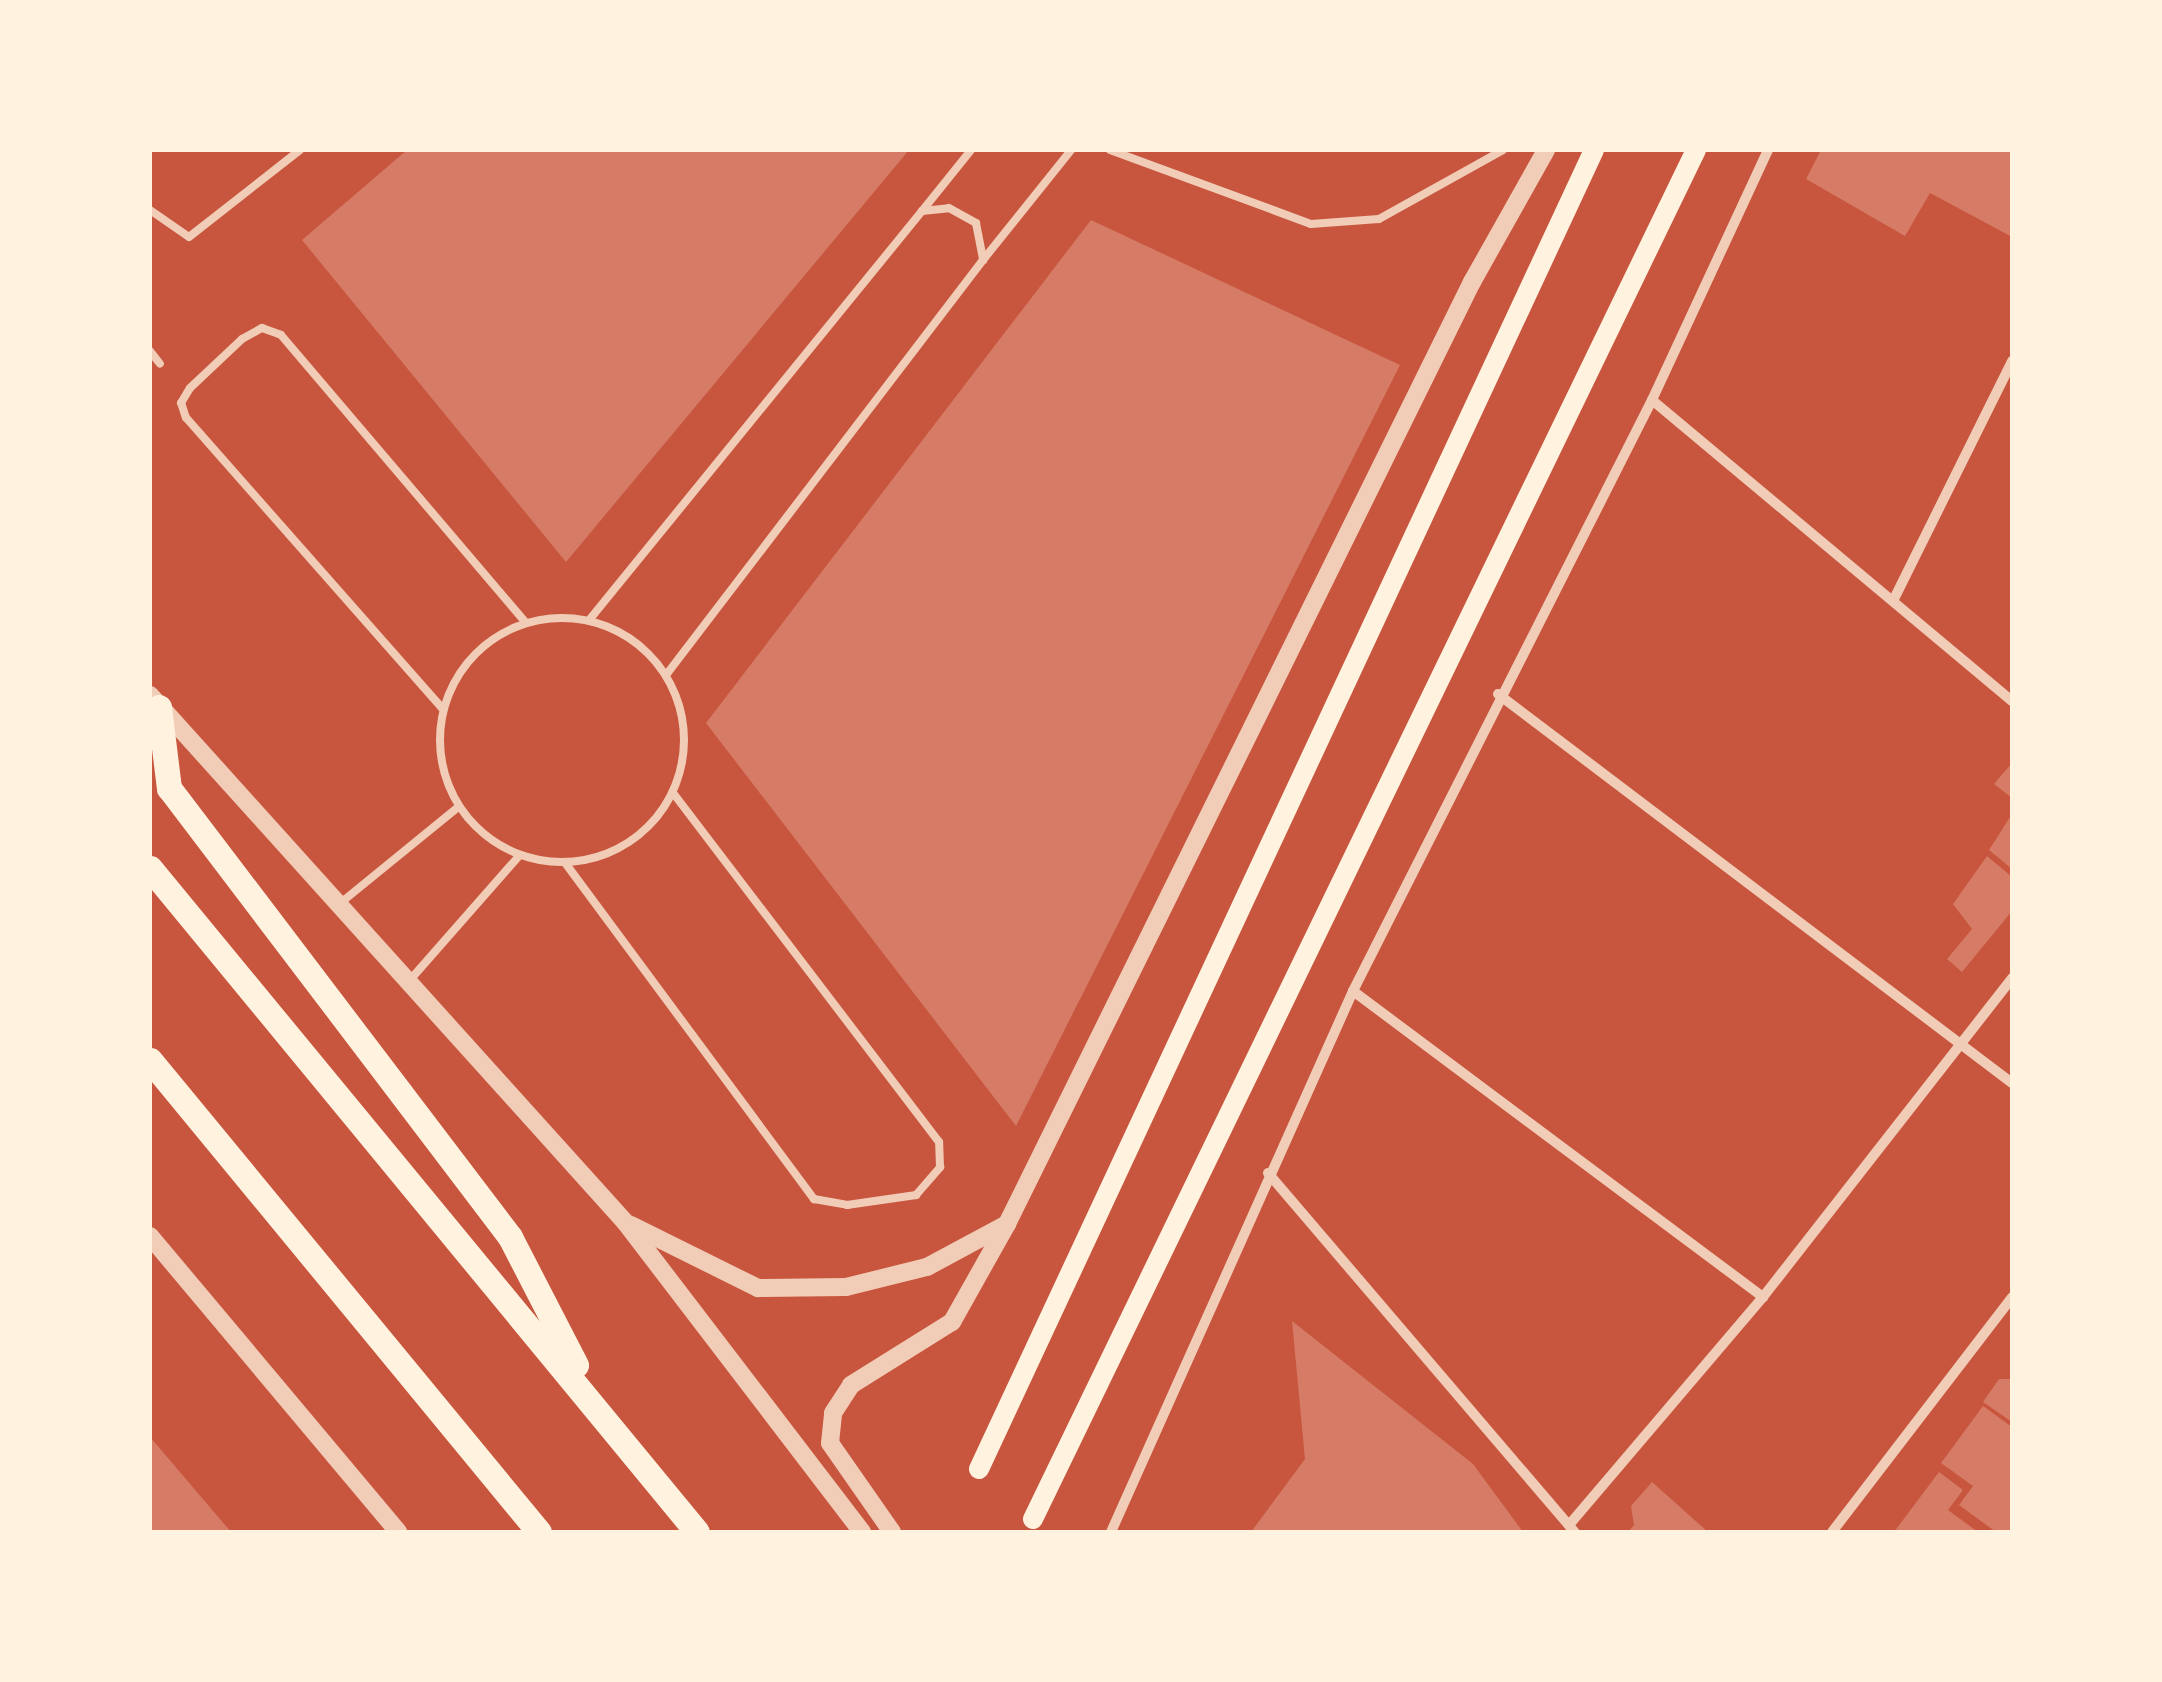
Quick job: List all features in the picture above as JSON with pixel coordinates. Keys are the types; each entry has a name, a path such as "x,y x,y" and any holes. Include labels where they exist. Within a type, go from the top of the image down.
{"main road":[{"path":"979,1469 1594,150"},
{"path":"1033,1519 1696,150"},
{"path":"155,701 169,788 510,1237 598,1410"},
{"path":"150,868 698,1532"},
{"path":"150,1060 540,1532"}],"street":[{"path":"892,1532 830,1443 833,1414 850,1385 952,1322 1007,1224 1472,282 1546,150"},
{"path":"1111,1532 1268,1173 1353,990 1498,694 1652,400 1768,150"},
{"path":"1894,598 2012,361"},
{"path":"1652,400 1894,598 2012,701"},
{"path":"1498,694 2012,1083"},
{"path":"155,701 625,1222 862,1532"},
{"path":"1268,1173 1572,1528 1764,1297 2012,978"},
{"path":"1353,990 1764,1297"},
{"path":"625,1222 758,1288 846,1287 927,1267 1007,1224"},
{"path":"150,1236 398,1532"},
{"path":"1832,1532 2012,1298"}],"lane":[{"path":"150,210 188,237 300,150"},
{"path":"590,620 971,150"},
{"path":"666,675 1071,150"},
{"path":"1110,150 1311,224 1378,220 1503,150"},
{"path":"922,211 950,208 976,223 984,260"},
{"path":"442,708 186,418 182,403 190,388 242,339 262,328 281,335 525,622"},
{"path":"150,351 160,364"},
{"path":"590,620 634,640 666,675 683,726 684,754 674,794 630,843 566,864 519,856 458,807 443,776 442,708 473,654 525,622 590,620"},
{"path":"566,864 814,1199 847,1205 916,1195 940,1167 939,1142 674,794"},
{"path":"338,905 458,807"},
{"path":"408,981 519,856"}],"building":[{"path":"407,150 909,150 566,562 302,240"},
{"path":"1821,150 2012,150 2012,237 1930,193 1905,236 1806,179"},
{"path":"1091,220 1400,365 1016,1126 706,723"},
{"path":"2012,763 2012,798 1994,784"},
{"path":"2012,814 2012,869 1989,850"},
{"path":"1987,856 2012,877 2012,911 1962,972 1947,959 1972,929 1953,904"},
{"path":"1292,1321 1473,1464 1523,1532 1251,1532 1305,1459"},
{"path":"1999,1379 2012,1379 2012,1422 1983,1402"},
{"path":"1983,1406 2012,1427 2012,1532 1996,1532 1959,1505 1973,1486 1941,1463"},
{"path":"150,1437 231,1532 150,1532"},
{"path":"1939,1472 1963,1490 1948,1510 1978,1532 1894,1532"},
{"path":"1652,1482 1708,1532 1628,1532 1634,1525 1631,1506"}]}
